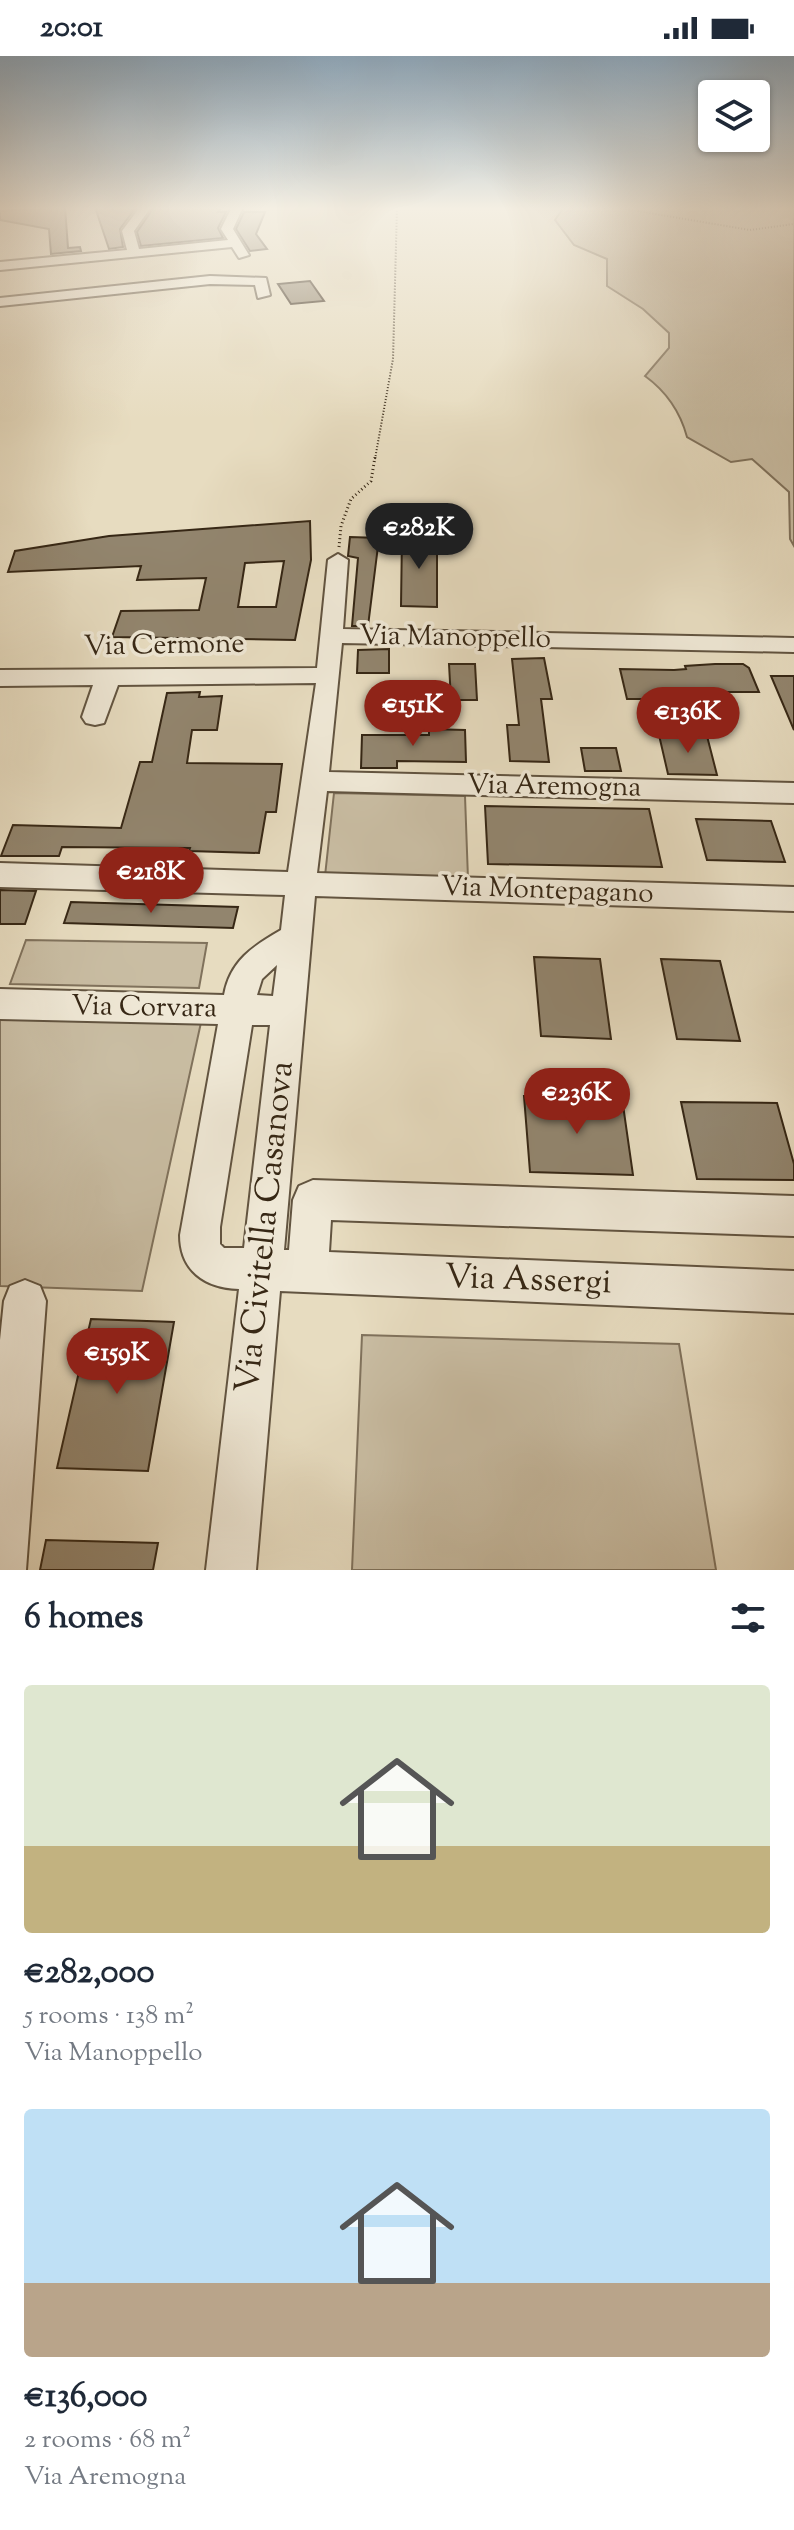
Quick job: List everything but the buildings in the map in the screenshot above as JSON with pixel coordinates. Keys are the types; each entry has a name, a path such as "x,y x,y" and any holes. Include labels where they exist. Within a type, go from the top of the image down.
{"street":[{"path":"0,302 223,279 261,281 263,295"},
{"path":"331,636 338,560"},
{"name":"Via Manoppello","path":"301,884 329,675 331,636 794,645"},
{"name":"Via Cermone","path":"0,678 329,675"},
{"path":"95,717 108,677"},
{"name":"Via Aremogna","path":"315,781 794,793"},
{"path":"0,875 301,884"},
{"name":"Via Montepagano","path":"301,884 794,899"},
{"name":"Via Civitella Casanova","path":"231,1570 301,884"},
{"path":"237,1010 249,969 295,937"},
{"name":"Via Corvara","path":"0,1004 288,1011"},
{"name":"Via Assergi","path":"237,1010 199,1239 203,1257 215,1266 794,1292"},
{"path":"269,1197 794,1216"},
{"path":"307,1272 313,1200"},
{"path":"1,1570 25,1301"}],"path":[{"path":"338,560 341,526 351,499 371,481 393,359 394,278"}],"shaded area":[{"path":"607,278 794,278 794,546 790,539 789,492 752,459 731,462 687,437 672,403 645,376 669,348 669,333 643,309 607,286"},
{"path":"334,793 465,796 468,879 325,876"},
{"path":"26,940 207,943 199,988 10,984"},
{"path":"0,1013 202,1018 142,1291 0,1286"},
{"path":"362,1335 679,1344 716,1570 352,1570"}]}
